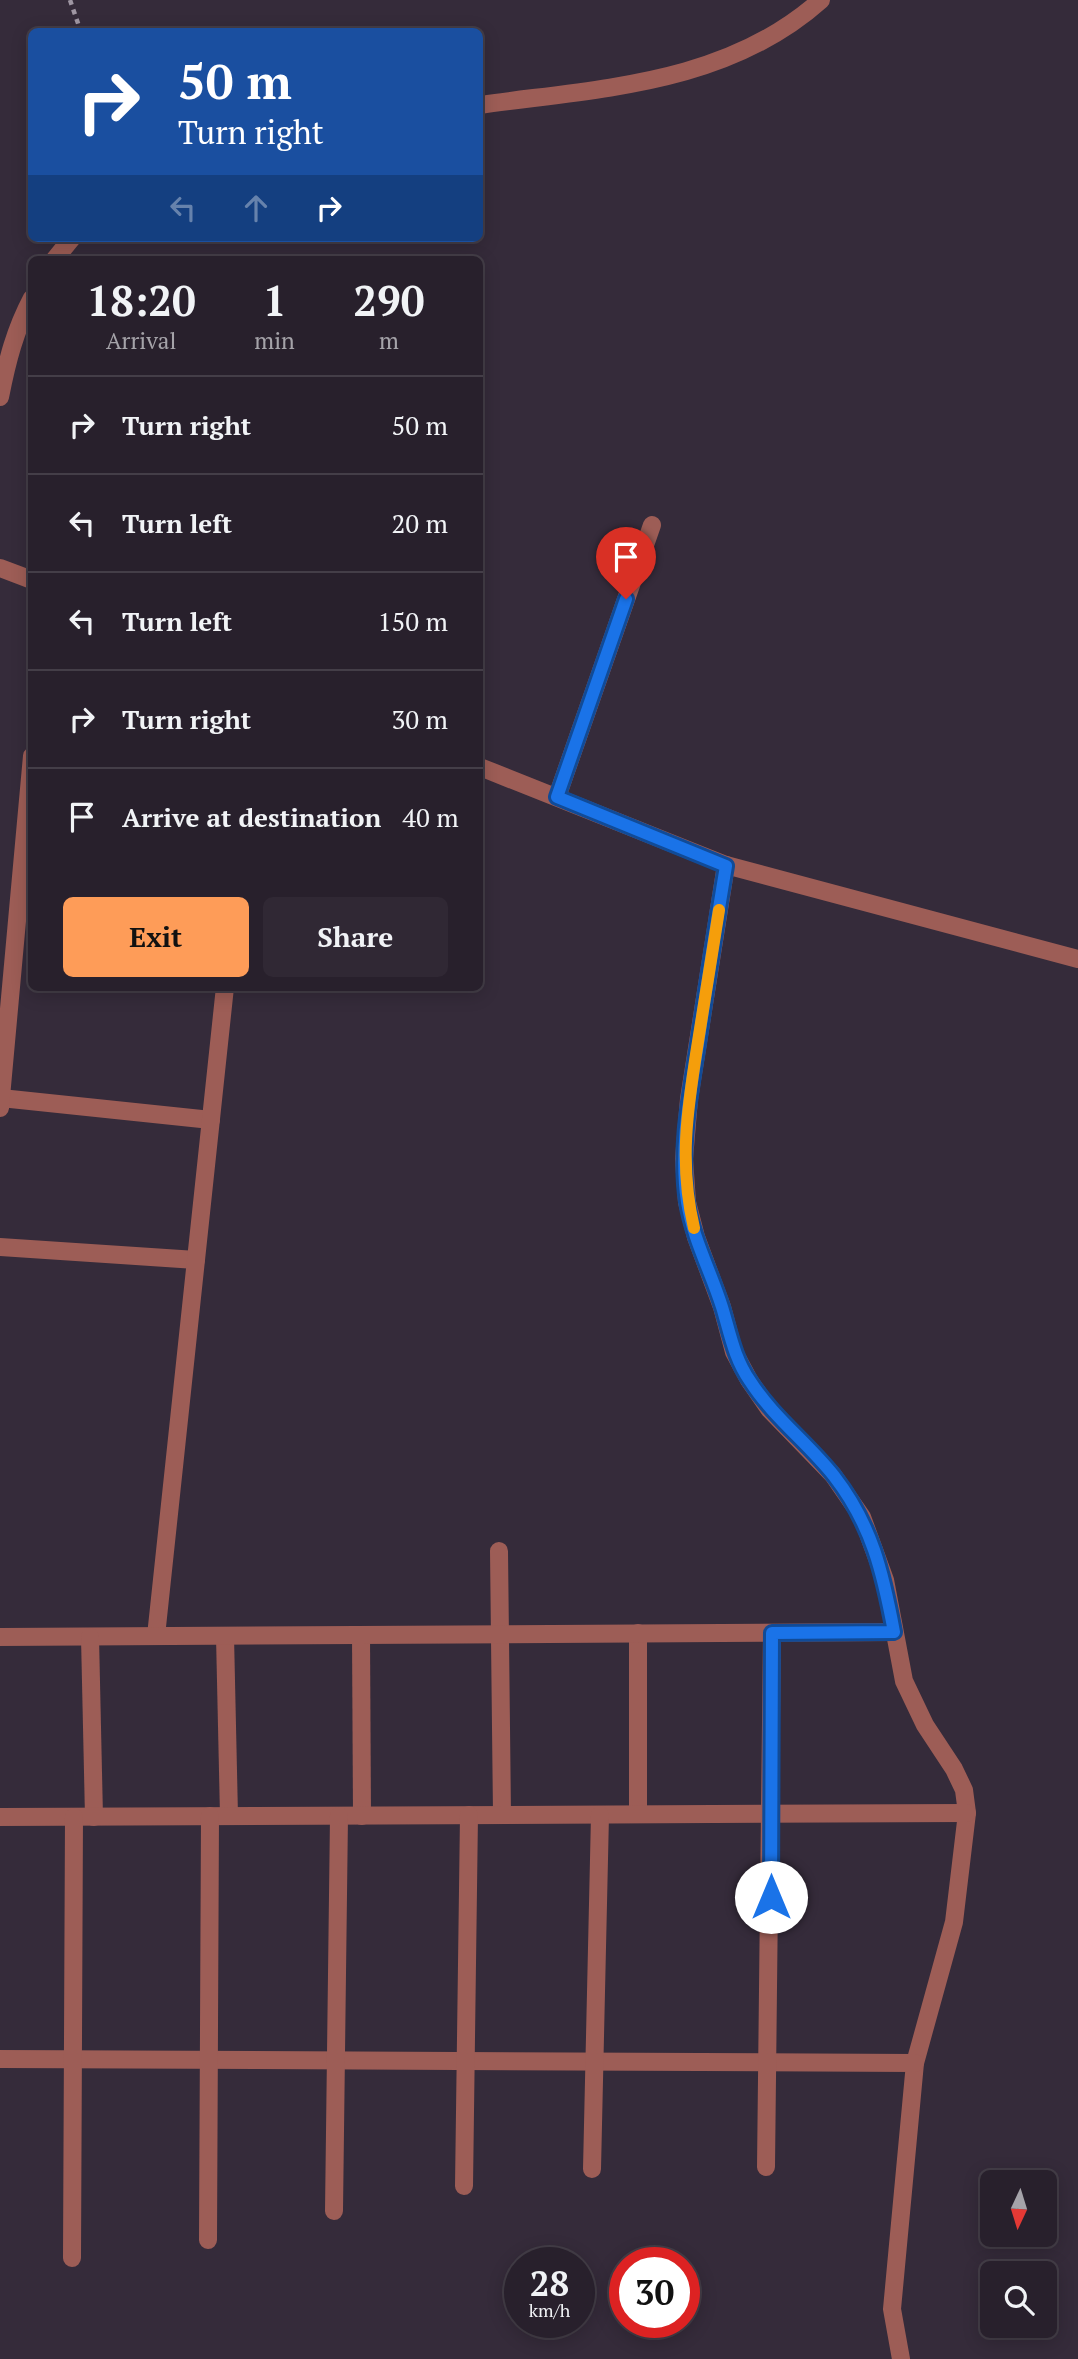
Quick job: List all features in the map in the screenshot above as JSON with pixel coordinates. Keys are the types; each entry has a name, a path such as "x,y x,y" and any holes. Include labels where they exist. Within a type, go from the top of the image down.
{"street":[{"path":"483,105 661,79 693,70 759,44 821,0"},
{"path":"57,256 69,242"},
{"path":"0,397 8,356 19,321 28,305"},
{"path":"557,797 652,524"},
{"path":"0,568 28,578"},
{"path":"483,768 726,866 1078,959"},
{"path":"28,801 1,1103 211,1120"},
{"path":"726,866 689,1099 684,1159 687,1202 734,1352 749,1380 769,1409 833,1475 862,1517 884,1580 904,1681 925,1725 954,1769 964,1790 967,1814 954,1922 915,2063 892,2309 901,2359"},
{"path":"156,1636 225,991"},
{"path":"0,1247 196,1260"},
{"path":"499,1551 502,1815"},
{"path":"0,1637 894,1632"},
{"path":"638,1633 638,1814"},
{"path":"766,2167 772,1633"},
{"path":"360,1635 362,1816"},
{"path":"225,1636 229,1816"},
{"path":"90,1637 94,1816"},
{"path":"0,1817 967,1814"},
{"path":"464,2186 469,1815"},
{"path":"592,2169 600,1815"},
{"path":"208,2240 210,1816"},
{"path":"334,2211 339,1816"},
{"path":"72,2258 74,1817"},
{"path":"0,2059 915,2063"}],"path":[{"path":"70,0 80,28"}],"slow traffic":[{"path":"694,1228 687,1202 684,1159 689,1099 719,910"}],"route":[{"path":"626,599 557,797 726,866 689,1099 684,1159 687,1202 734,1352 769,1409 833,1475 862,1517 884,1580 894,1632 772,1633 771,1897"}]}
